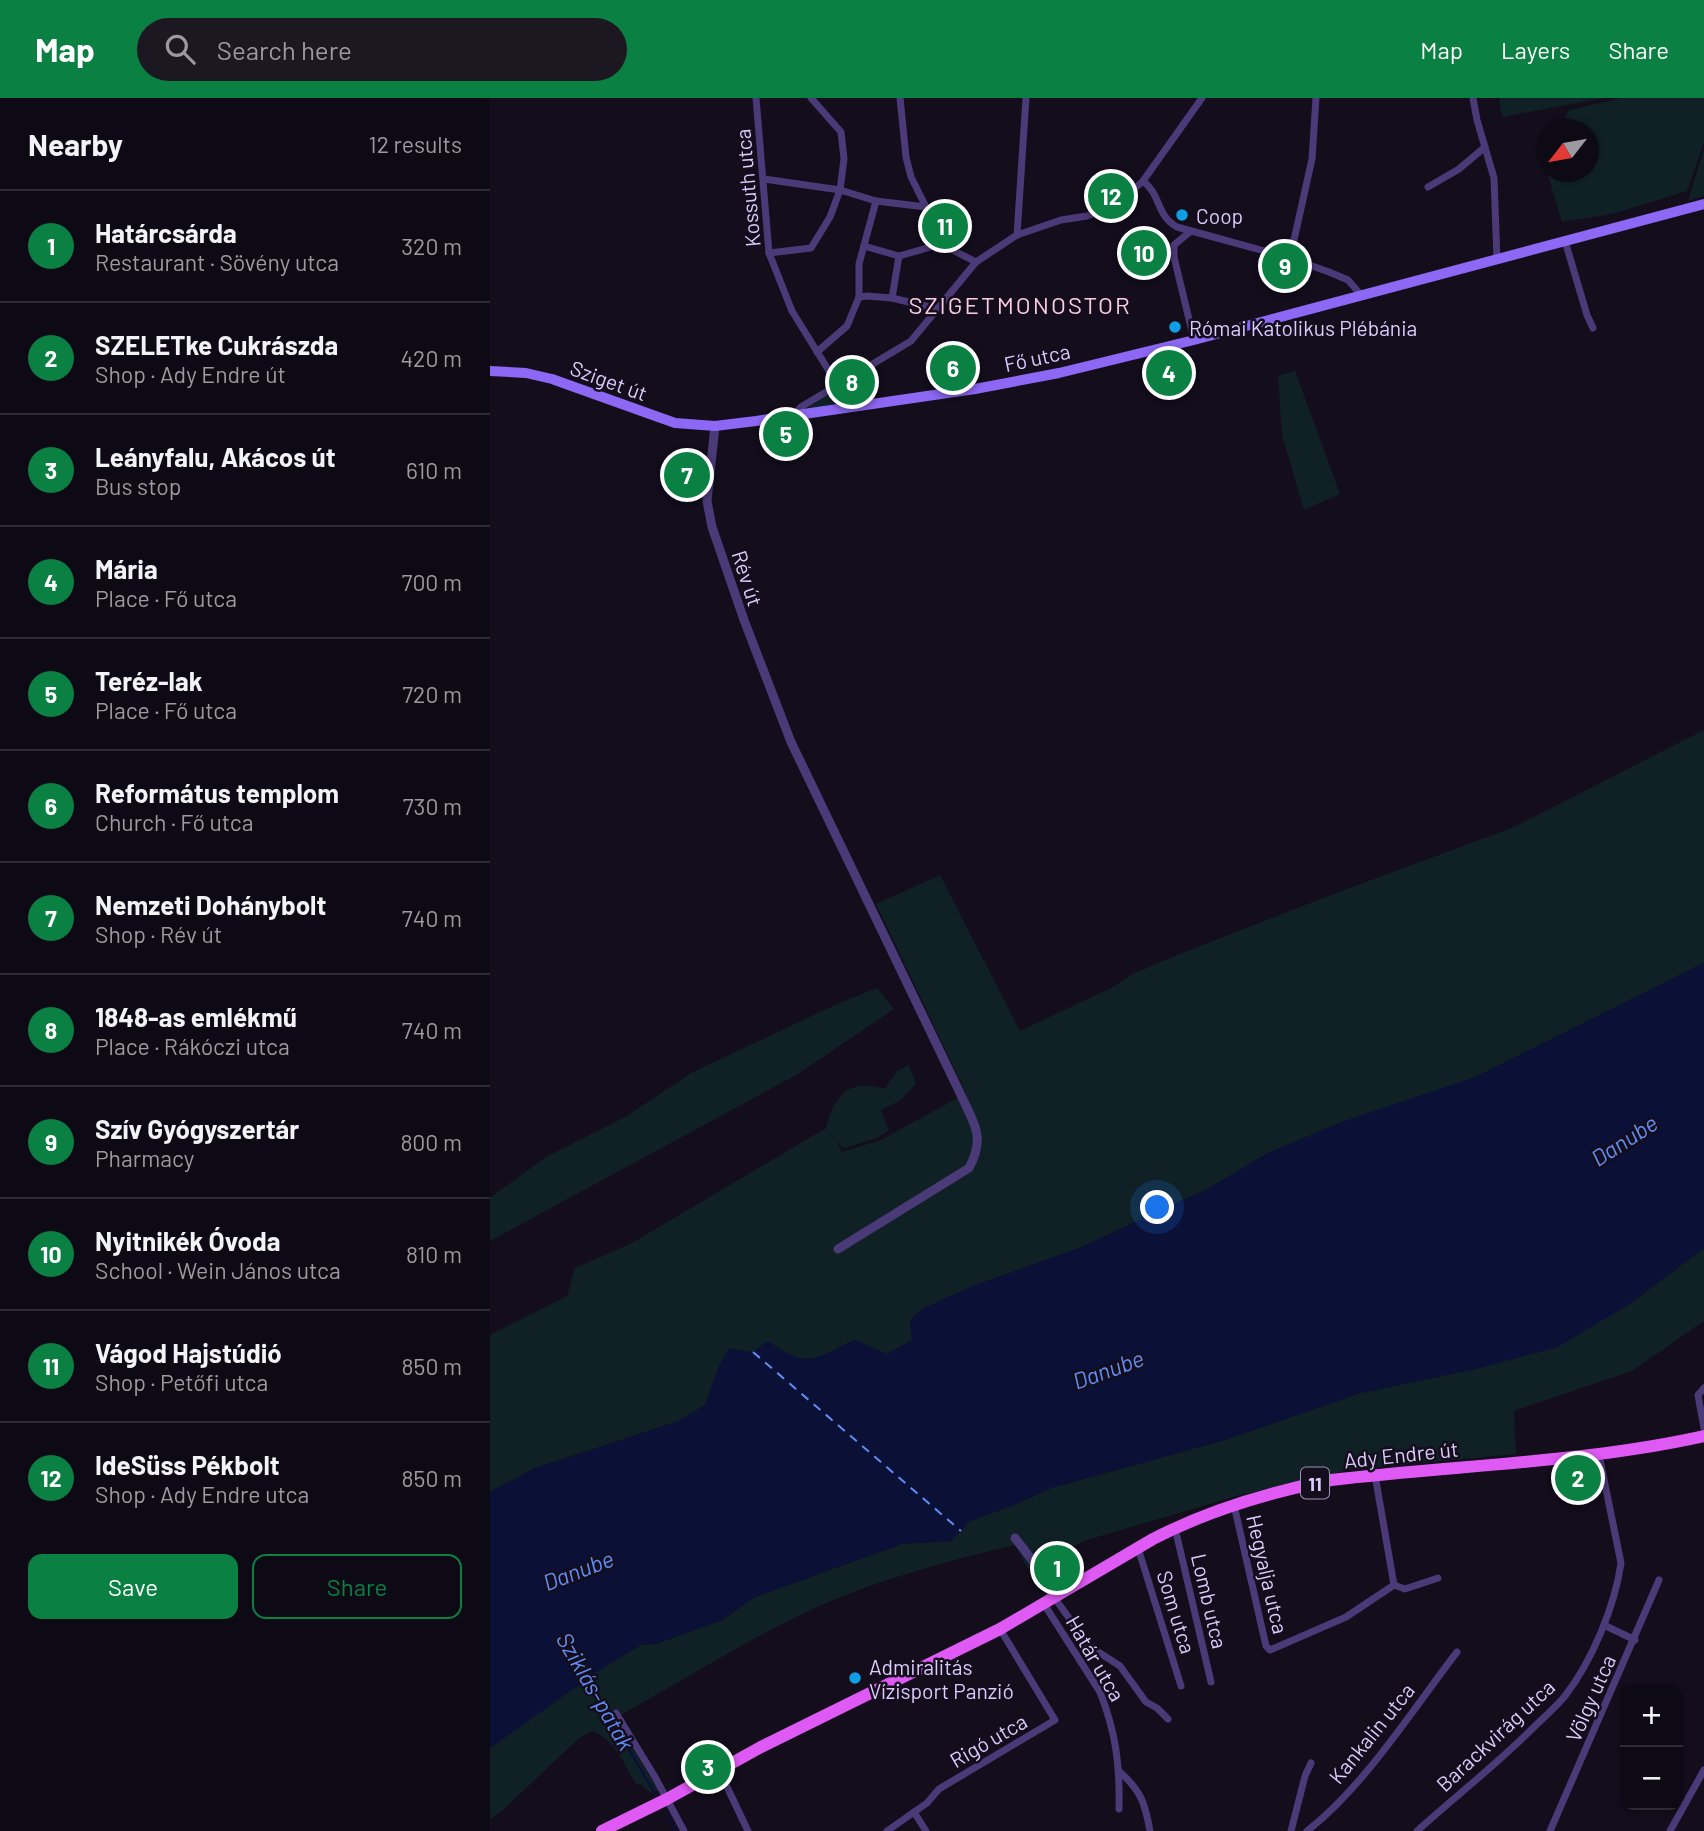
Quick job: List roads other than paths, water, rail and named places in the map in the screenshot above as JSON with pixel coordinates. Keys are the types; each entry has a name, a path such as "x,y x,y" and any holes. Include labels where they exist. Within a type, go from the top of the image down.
{"main road":[{"name":"Fő utca","path":"715,425 975,389 1059,373 1194,340 1704,204"},
{"name":"Sziget út","path":"490,372 526,373 552,379 675,423 715,425"},
{"name":"Ady Endre út","path":"1049,1601 1175,1528 1234,1505 1297,1487 1375,1475 1599,1455 1704,1436"},
{"name":"11","path":"602,1831 1000,1629 1049,1601"}],"street":[{"name":"Kossuth utca","path":"757,98 769,253 792,311 837,384"},
{"path":"769,253 811,248 830,216 840,190 844,159 841,132 811,98"},
{"path":"901,98 906,157 911,177 941,244 976,262"},
{"path":"1017,235 1026,98"},
{"path":"795,414 801,407 837,384 911,341 976,262 1017,235 1061,220 1087,216 1107,209 1143,181 1202,98"},
{"path":"1290,258 1312,159 1316,98"},
{"path":"1473,98 1494,178 1497,259"},
{"path":"1428,187 1459,169 1485,147"},
{"path":"764,179 840,190 876,201 926,206"},
{"path":"1143,181 1150,186 1162,215 1168,221 1191,231 1290,258 1348,280 1361,295"},
{"path":"817,352 847,326 859,297 859,264 876,201"},
{"path":"1191,231 1174,246 1174,257 1194,340"},
{"path":"1566,241 1593,328"},
{"path":"864,246 899,256 941,244"},
{"path":"892,298 899,256"},
{"path":"859,297 892,298 937,309"},
{"name":"Rév út","path":"715,425 707,501 712,527 744,620 788,736 960,1093 978,1137 978,1152 969,1168 838,1249"},
{"path":"1704,1388 1698,1395 1704,1428"},
{"name":"Barackvirág utca","path":"1417,1831 1512,1749 1565,1696 1587,1661 1604,1625 1621,1563 1599,1455"},
{"path":"1375,1475 1394,1585 1405,1589 1438,1578"},
{"name":"Hegyalja utca","path":"1234,1505 1266,1646 1270,1650 1346,1617 1394,1585"},
{"name":"Lomb utca","path":"1175,1528 1211,1682"},
{"path":"1015,1538 1035,1564 1049,1601 1090,1646 1120,1666 1146,1702 1157,1708 1168,1720"},
{"name":"Som utca","path":"1138,1548 1181,1686"},
{"name":"Völgy utca","path":"1550,1831 1659,1580"},
{"name":"Határ utca","path":"1049,1601 1100,1692 1114,1736 1120,1772 1119,1809"},
{"path":"1604,1625 1635,1640"},
{"name":"Rigó utca","path":"887,1831 914,1812 939,1789 1055,1720 1000,1629"},
{"name":"Kankalin utca","path":"1307,1831 1370,1767 1457,1652"},
{"path":"616,1713 684,1831"},
{"path":"1291,1831 1311,1763"},
{"path":"719,1770 748,1831"},
{"path":"1670,1831 1704,1770"},
{"path":"1120,1772 1142,1797 1150,1831"},
{"path":"914,1812 926,1831"}],"water":[{"name":"Danube","path":"1704,963 1704,1248 1628,1305 1558,1347 1476,1369 1361,1393 1225,1440 1051,1488 970,1521 951,1541 902,1544 755,1597 722,1620 656,1644 641,1645 603,1668 490,1748 490,1492 535,1468 679,1421 705,1405 719,1366 729,1348 753,1352 768,1341 802,1359 821,1356 855,1340 887,1354 912,1340 910,1320 922,1309 973,1286 1079,1248 1209,1188 1268,1153 1342,1122 1473,1078"}],"waterway":[{"name":"Sziklás-patak","path":"586,1677 656,1795"},
{"name":"Sziklás-patak","path":"667,1815 675,1831"}],"place":[{"name":"IdeSüss Pékbolt","path":"1111,196"},
{"name":"Coop","path":"1182,215"},
{"name":"Vágod Hajstúdió","path":"945,226"},
{"name":"Nyitnikék Óvoda","path":"1144,253"},
{"name":"Szív Gyógyszertár","path":"1285,266"},
{"name":"Római Katolikus Plébánia","path":"1175,327"},
{"name":"Református templom","path":"953,368"},
{"name":"Mária","path":"1169,373"},
{"name":"1848-as emlékmű","path":"852,382"},
{"name":"Teréz-lak","path":"786,434"},
{"name":"Nemzeti Dohánybolt","path":"687,475"},
{"name":"SZELETke Cukrászda","path":"1578,1478"},
{"name":"Határcsárda","path":"1057,1568"},
{"name":"Admiralitás Vízisport Panzió","path":"855,1678"},
{"name":"Leányfalu, Akácos út","path":"708,1767"}],"district":[{"name":"SZIGETMONOSTOR","path":"1020,304"}]}
